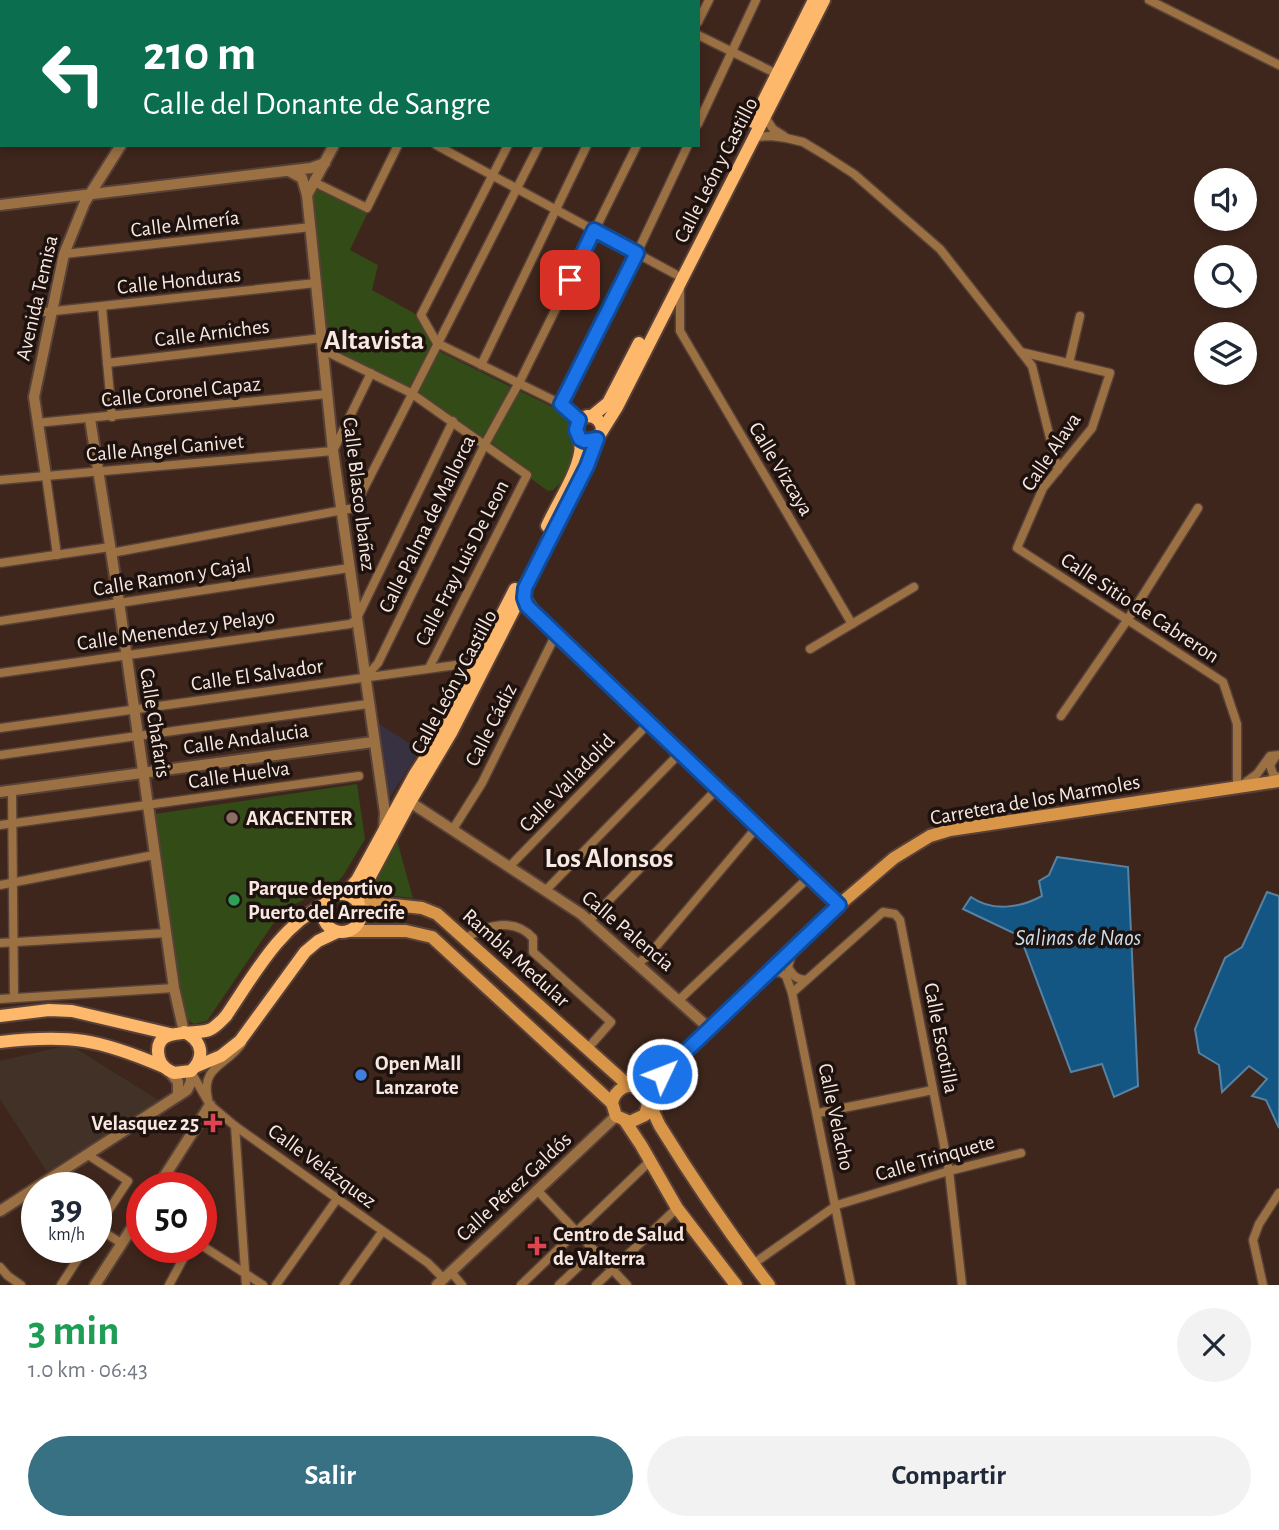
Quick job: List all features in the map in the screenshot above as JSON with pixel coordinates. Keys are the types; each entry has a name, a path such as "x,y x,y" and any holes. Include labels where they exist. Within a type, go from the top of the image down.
{"main road":[{"name":"Calle León y Castillo","path":"357,901 451,733 587,466 599,435 664,325 678,278 814,0"},
{"name":"Calle León y Castillo","path":"592,416 608,403 678,278 765,117 824,0"},
{"path":"592,416 599,420 599,435 584,441 576,430 579,420 592,416"},
{"name":"Calle León y Castillo","path":"341,894 357,880 442,732 577,464 581,450 580,439"},
{"path":"525,588 524,598 535,614 839,905"},
{"path":"512,614 519,609 535,614"},
{"name":"Carretera de los Marmoles","path":"645,1098 710,1029 767,974 783,965 793,950 839,905 894,858 930,836 950,830 1279,780"},
{"path":"365,887 370,899 382,905"},
{"path":"0,1016 50,1010 72,1011 170,1034 209,1030 226,1016 285,932 334,895 347,895 357,901 361,915 355,927 318,941 305,952 240,1041 221,1056 180,1074 125,1050 79,1039 56,1037 0,1042"},
{"name":"Rambla Medular","path":"357,901 422,908 437,914 629,1086"},
{"path":"325,904 323,918 331,929 343,932"},
{"name":"Rambla Medular","path":"343,932 407,931 432,937 612,1103"},
{"path":"184,1032 192,1036 200,1046 200,1058 194,1068"},
{"path":"166,1069 160,1062 159,1049 170,1034"},
{"path":"736,1285 677,1208 620,1119 612,1103 615,1093 629,1086 645,1098 693,1180 769,1285"},
{"path":"620,1119 630,1122 641,1119 645,1115 645,1098"}],"street":[{"path":"700,18 709,0"},
{"path":"700,120 756,0"},
{"path":"1149,0 1279,65"},
{"path":"700,37 777,74"},
{"path":"765,117 774,130 786,138"},
{"path":"754,137 771,135 803,142 854,174 940,249 1032,366 1058,470"},
{"name":"Avenida Temisa","path":"43,476 34,397 58,249 86,195 120,147"},
{"path":"307,195 333,147"},
{"path":"314,182 367,208 397,147"},
{"path":"440,147 637,253 678,278 680,331 664,325"},
{"path":"507,147 421,316 437,343 561,404 579,420"},
{"path":"0,563 110,550 354,508 537,147"},
{"path":"481,365 586,147"},
{"name":"Calle Palma de Mallorca","path":"365,678 378,663 485,444 636,147"},
{"path":"561,404 687,147"},
{"path":"0,205 311,169 325,163"},
{"path":"289,171 302,178 307,195"},
{"name":"Avenida Temisa","path":"57,555 29,396 64,254 86,195"},
{"name":"Calle Blasco Ibañez","path":"307,195 333,452 385,813 384,829"},
{"name":"Calle Almería","path":"64,254 310,227"},
{"name":"Calle Honduras","path":"48,311 316,283"},
{"path":"102,307 112,417"},
{"path":"664,325 680,315"},
{"path":"1021,352 1069,363 1080,316"},
{"name":"Calle Vizcaya","path":"680,331 852,624"},
{"path":"322,344 411,393 485,444"},
{"name":"Calle Arniches","path":"107,363 322,344"},
{"name":"Calle Alava","path":"1017,548 1043,488 1092,428 1110,373 1069,363"},
{"path":"333,452 371,373"},
{"name":"Calle Coronel Capaz","path":"37,423 327,394"},
{"name":"Calle Chafaris","path":"90,419 135,709 174,988 184,1032"},
{"path":"356,620 453,421"},
{"name":"Calle Fray Luis De Leon","path":"429,668 527,475 485,444"},
{"name":"Calle Angel Ganivet","path":"0,480 333,452"},
{"path":"1061,716 1128,619 1198,508"},
{"name":"Calle Sitio de Cabreron","path":"1017,548 1223,682 1237,724 1237,784 1233,788"},
{"name":"Calle Ramon y Cajal","path":"0,621 349,568"},
{"path":"810,649 914,587"},
{"name":"Calle Menendez y Pelayo","path":"0,673 350,624 356,620"},
{"name":"Calle Cádiz","path":"453,829 482,783 556,634"},
{"name":"Calle El Salvador","path":"0,727 478,662"},
{"path":"0,755 368,704"},
{"name":"Calle Valladolid","path":"510,866 649,723"},
{"name":"Calle Andalucia","path":"6,792 373,742"},
{"path":"545,891 680,753"},
{"path":"1233,788 1245,784 1257,774 1270,756 1279,756"},
{"path":"1279,756 1270,765 1279,780"},
{"name":"Calle Huelva","path":"0,825 359,776"},
{"path":"589,921 718,789"},
{"path":"6,792 12,823 14,998"},
{"name":"Calle Palencia","path":"410,802 589,921 710,1029"},
{"path":"637,964 649,955 757,827"},
{"path":"0,885 154,855"},
{"path":"680,1000 809,877"},
{"name":"Calle Escotilla","path":"792,993 883,912 895,914 900,920 949,1171 962,1285"},
{"path":"466,938 501,923 526,930 533,938 533,952 611,1022 588,1048"},
{"path":"0,943 166,933"},
{"path":"783,965 798,979 807,980"},
{"path":"767,974 780,972 786,976 792,993"},
{"path":"0,999 174,988"},
{"name":"Calle Velacho","path":"792,993 851,1285"},
{"path":"167,1172 210,1105 206,1090 210,1073 234,1055 248,1030"},
{"path":"62,1172 187,1090 194,1068"},
{"name":"Calle Velázquez","path":"194,1068 210,1105 235,1126 428,1263 444,1279 462,1285"},
{"path":"166,1069 178,1082 178,1096"},
{"path":"818,1113 933,1090"},
{"name":"Calle Pérez Galdós","path":"444,1279 620,1119"},
{"path":"235,1126 246,1285"},
{"name":"Calle Trinquete","path":"753,1264 836,1205 949,1171 1021,1153"},
{"path":"88,1155 128,1181 112,1205"},
{"path":"521,1285 649,1161"},
{"path":"538,1191 627,1285"},
{"path":"1263,1285 1253,1240 1259,1224 1279,1193"},
{"path":"0,1211 21,1198"},
{"path":"276,1285 337,1199"},
{"path":"596,1285 677,1208"},
{"path":"344,1285 382,1232"},
{"path":"95,1285 126,1236"},
{"path":"112,1237 121,1243"},
{"path":"559,1285 595,1251"},
{"path":"217,1255 262,1285"},
{"path":"61,1285 75,1263"},
{"path":"169,1285 181,1263"},
{"path":"0,1267 21,1285"}],"shaded area":[{"path":"377,725 420,750 388,800"},
{"path":"64,1046 75,1048 160,1101 47,1172 0,1099 0,1061"}],"green space":[{"path":"316,185 368,212 350,250 378,265 372,290 414,313 432,343 409,389 328,348 312,193"},
{"path":"437,350 511,387 482,438 415,392"},
{"path":"520,391 563,412 571,420 570,432 576,451 565,479 553,490 548,491 530,478 532,472 489,441"},
{"name":"Parque deportivo Puerto del Arrecife","path":"357,784 365,839 343,876 334,885 279,915 207,1021 194,1024 185,1018 155,814"},
{"path":"396,837 413,898 376,894 371,884"}],"water":[{"name":"Salinas de Naos","path":"1057,857 1128,867 1138,1086 1114,1097 1102,1064 1071,1072 1020,936 963,909 971,897 988,905 1006,907 1042,896 1039,881 1049,875"},
{"path":"1267,892 1279,896 1279,1128 1266,1100 1252,1096 1267,1079 1249,1066 1222,1092 1219,1065 1199,1053 1195,1029 1225,958 1242,947"}],"place":[{"name":"AKACENTER","path":"232,818"},
{"name":"Parque deportivo Puerto del Arrecife","path":"234,900"},
{"name":"Open Mall Lanzarote","path":"361,1075"},
{"name":"Velasquez 25","path":"213,1123"},
{"name":"Centro de Salud de Valterra","path":"537,1246"}],"district":[{"name":"Altavista","path":"374,341"},
{"name":"Los Alonsos","path":"609,859"}],"route":[{"path":"570,280 594,230 637,253 561,404 579,420 576,430 580,439 597,439 587,466 525,588 527,606 839,905 662,1074"}]}
